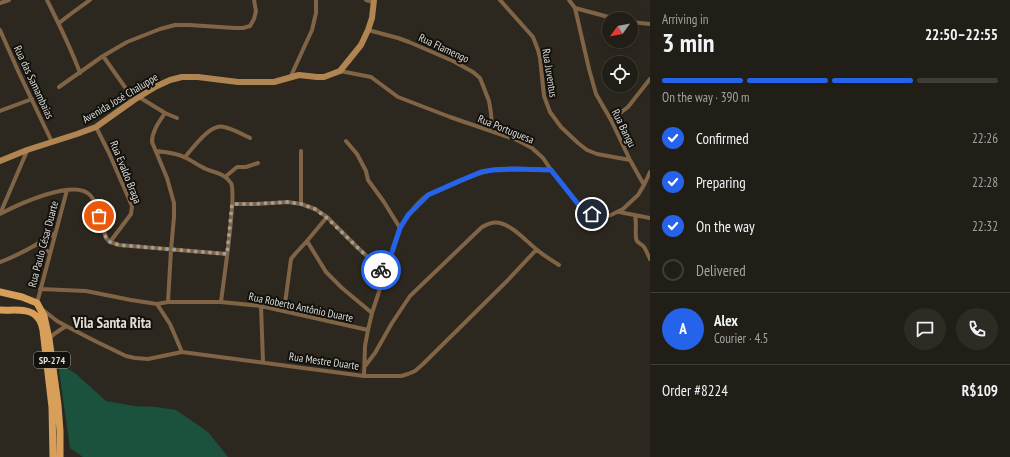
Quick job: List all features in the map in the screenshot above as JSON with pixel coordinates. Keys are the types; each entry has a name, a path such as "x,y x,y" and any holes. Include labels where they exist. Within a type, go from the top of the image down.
{"main road":[{"path":"0,292 22,297 38,305"},
{"path":"0,298 18,296"},
{"name":"SP-274","path":"38,305 46,322 49,339 58,405 60,457"},
{"name":"SP-274","path":"2,310 18,310 33,313 41,322 52,407 53,457"}],"street":[{"path":"0,3 9,0"},
{"path":"47,0 80,73"},
{"path":"59,24 90,0"},
{"path":"59,87 103,56 127,42 175,25 189,24 234,28 250,26 256,11 254,0"},
{"path":"290,78 312,30 316,13 316,0"},
{"path":"340,71 361,44 368,30 372,18 374,1 366,0"},
{"name":"Rua Juventus","path":"500,0 533,37 540,58 544,96 550,112 561,127 587,150 597,154 630,160"},
{"path":"569,0 575,8 602,15"},
{"name":"Rua Bangu","path":"575,8 596,94 611,120 644,186"},
{"path":"638,23 650,24"},
{"name":"Rua das Samambaias","path":"0,30 52,142"},
{"name":"Rua Flamengo","path":"368,30 409,42 453,61 473,72 480,78 489,101 492,131"},
{"path":"103,56 136,98 177,118"},
{"name":"Avenida José Chaluppe","path":"0,161 27,150 96,127 136,98 170,80 198,77 238,82 274,82 298,75 324,77 340,71"},
{"name":"Rua Portuguesa","path":"340,71 371,77 398,98 517,140 532,148 544,158 551,170 578,204 592,214 598,216 615,214 623,209 634,199 644,186 650,172"},
{"path":"611,120 628,107 650,79"},
{"path":"0,110 32,99"},
{"path":"165,113 152,136 152,142 167,178 174,203 168,302"},
{"path":"186,157 202,138 216,127 223,126 250,138"},
{"name":"Rua Evaldo Braga","path":"96,127 132,206 131,214 110,242"},
{"path":"346,141 358,154 366,171 368,180 400,228"},
{"path":"0,214 27,150"},
{"path":"156,151 173,153 186,157 201,167 221,174 232,185 232,204 221,302"},
{"path":"301,151 301,204"},
{"path":"225,177 237,167 258,163"},
{"path":"364,376 368,330 372,313 400,228 408,215 428,195 481,172 516,169 551,170"},
{"path":"0,214 13,207 50,193 67,190 82,190 89,194 94,202 106,238 110,242 119,245 227,254"},
{"name":"Rua Paulo César Duarte","path":"38,305 40,289 67,190"},
{"path":"232,204 288,202 301,204 315,209 327,218 385,273"},
{"path":"618,212 650,218"},
{"path":"635,215 637,222 636,239 638,243 645,248 650,259"},
{"path":"284,311 291,259 327,218"},
{"path":"364,367 375,353 392,323 410,296 482,227 490,223 499,222 507,226 520,235 536,250 559,266"},
{"path":"0,262 38,244 56,232"},
{"path":"307,241 326,272 342,288 372,313"},
{"path":"38,244 50,253"},
{"name":"Rua Mestre Duarte","path":"38,305 57,321 66,326 126,356 135,358 148,359 182,352 364,376 401,376 408,374 423,364 508,280 536,250"},
{"name":"Rua Roberto Antônio Duarte","path":"40,289 86,291 157,304 168,302 221,302 261,306 368,330"},
{"path":"157,304 170,324 182,352"},
{"path":"261,306 263,362"},
{"path":"49,339 66,326"}],"green space":[{"path":"58,363 75,373 106,401 134,406 176,410 208,432 228,457 83,457 70,448"}],"way so far":[{"path":"99,216 106,238 110,242 119,245 227,254 232,204 273,202 301,204 321,213 381,270"}],"district":[{"name":"Vila Santa Rita","path":"112,322"}],"route":[{"path":"381,270 385,273 400,228 408,215 428,195 481,172 516,169 551,170 578,204 592,214"}]}
